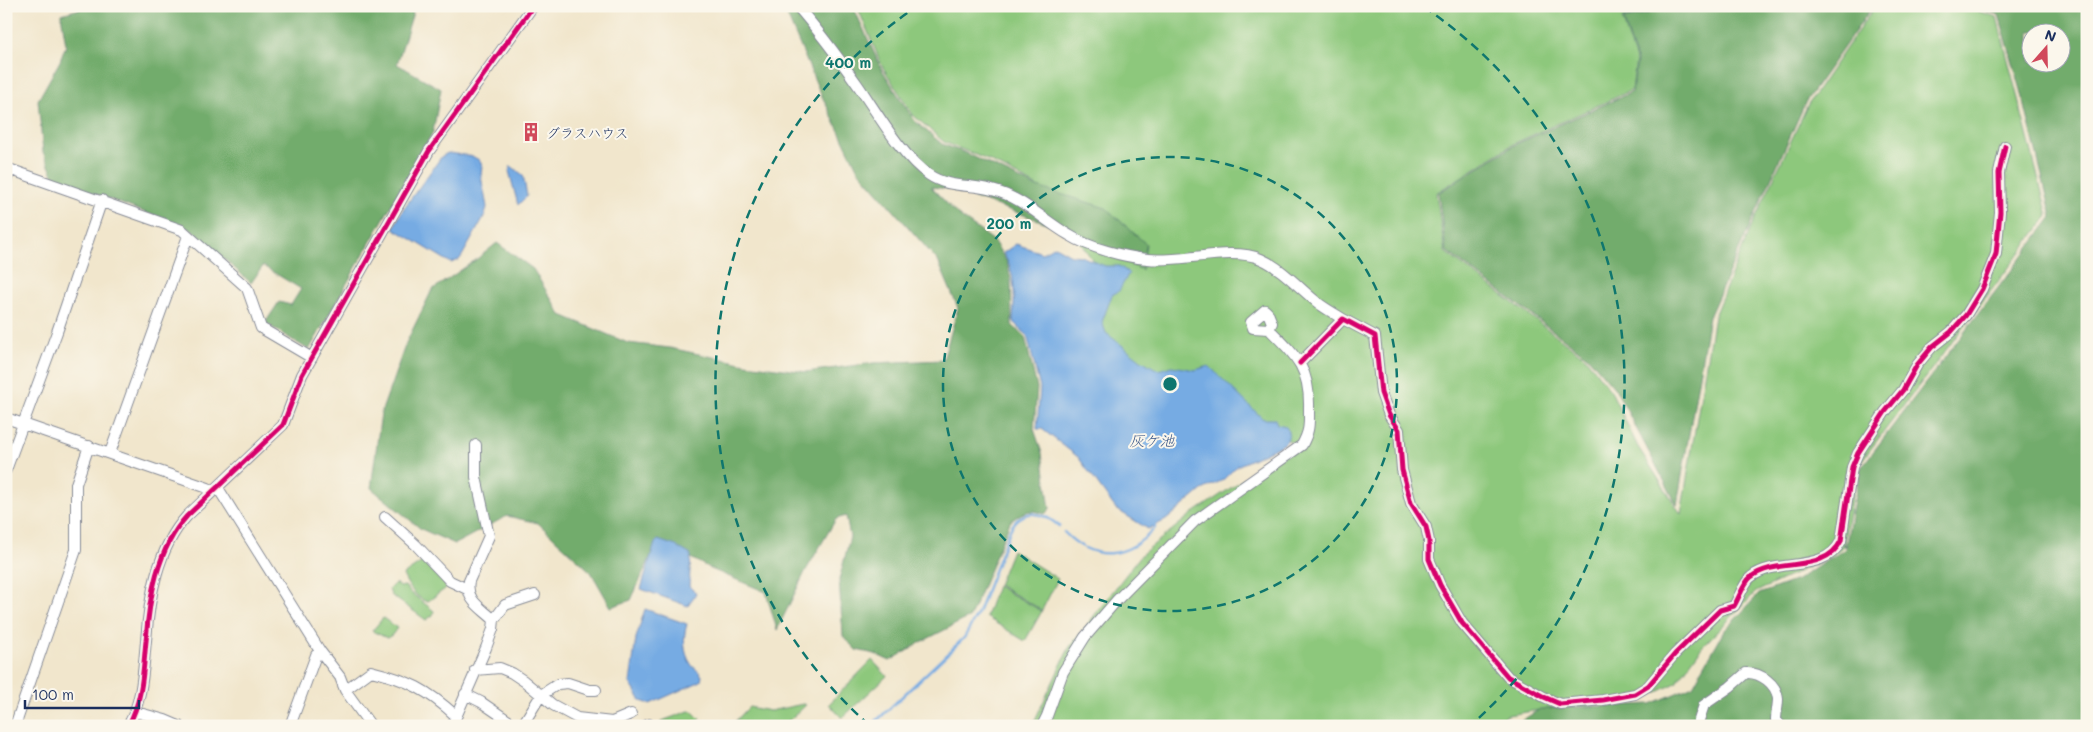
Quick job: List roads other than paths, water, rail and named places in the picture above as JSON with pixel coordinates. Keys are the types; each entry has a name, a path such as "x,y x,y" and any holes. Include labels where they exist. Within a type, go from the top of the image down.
{"street":[{"path":"128,726 136,712 143,675 148,616 154,582 169,542 177,527 283,426 302,375 429,151 533,6"},
{"path":"798,6 825,37 879,117 918,166 931,177 952,184 991,189 1015,199 1068,235 1083,243 1101,248 1149,259 1224,255 1260,259 1275,268 1320,304 1375,336 1381,393 1389,415 1399,430 1400,459 1410,503 1426,527 1429,542 1429,560 1440,585 1462,623 1508,677 1560,704 1603,700 1634,694 1648,686 1675,654 1720,610 1734,606 1749,578 1762,571 1816,561 1836,550 1841,541 1852,467 1858,453 1885,412 1903,390 1916,365 1966,315 1982,289 1996,254 2000,212 1999,173 2005,146"},
{"path":"6,181 8,169 102,200 182,230 247,288 261,328 312,358"},
{"path":"6,470 57,332 102,200"},
{"path":"110,453 188,236"},
{"path":"1300,363 1344,319"},
{"path":"1042,726 1063,672 1085,636 1117,600 1195,521 1302,445 1309,432 1307,378 1300,363 1269,329"},
{"path":"6,418 216,490 320,651 340,677 345,690 371,726"},
{"path":"476,445 476,476 489,536 467,588 473,602 494,620"},
{"path":"15,726 76,550 76,484 89,446"},
{"path":"385,517 416,545 450,581 467,588"},
{"path":"452,726 493,630 494,620 505,605 536,595"},
{"path":"290,726 316,655 320,651"},
{"path":"476,670 500,668 524,681 541,696 577,718 612,722 631,714"},
{"path":"345,690 371,671 411,682 441,701 456,716"},
{"path":"1698,726 1704,705 1730,688 1746,673 1753,672 1764,678 1778,696 1776,720 1781,726"},
{"path":"522,726 541,696 554,686 568,683 589,690 596,690"},
{"path":"465,694 481,702 516,726"},
{"path":"136,712 179,726"}],"water":[{"path":"448,153 472,156 479,160 482,165 481,176 487,207 485,215 462,256 459,260 451,263 393,228 404,208 442,156"},
{"path":"511,166 523,175 527,196 518,205 509,171"},
{"name":"灰ケ池","path":"1016,244 1042,253 1055,246 1071,255 1081,256 1105,266 1119,266 1129,273 1119,291 1112,295 1102,322 1106,333 1141,360 1158,370 1172,366 1195,370 1209,366 1263,419 1275,419 1277,424 1286,426 1288,435 1286,442 1237,466 1223,480 1202,490 1166,520 1148,529 1116,509 1078,457 1042,429 1037,429 1040,388 1027,335 1013,320 1014,285 1003,253"},
{"path":"658,540 676,546 691,555 689,586 696,593 688,606 641,589 655,543"},
{"path":"645,609 687,624 684,639 686,655 692,666 702,676 701,681 650,704 641,701 630,683 636,638"}],"waterway":[{"path":"871,726 964,638 978,613 1010,530 1015,522 1020,517 1033,514 1046,517 1059,526"},
{"path":"1064,532 1075,542 1087,549 1099,553 1110,553 1122,551 1133,546 1155,528 1154,523"}],"place":[{"name":"グラスハウス","path":"531,132"}]}
